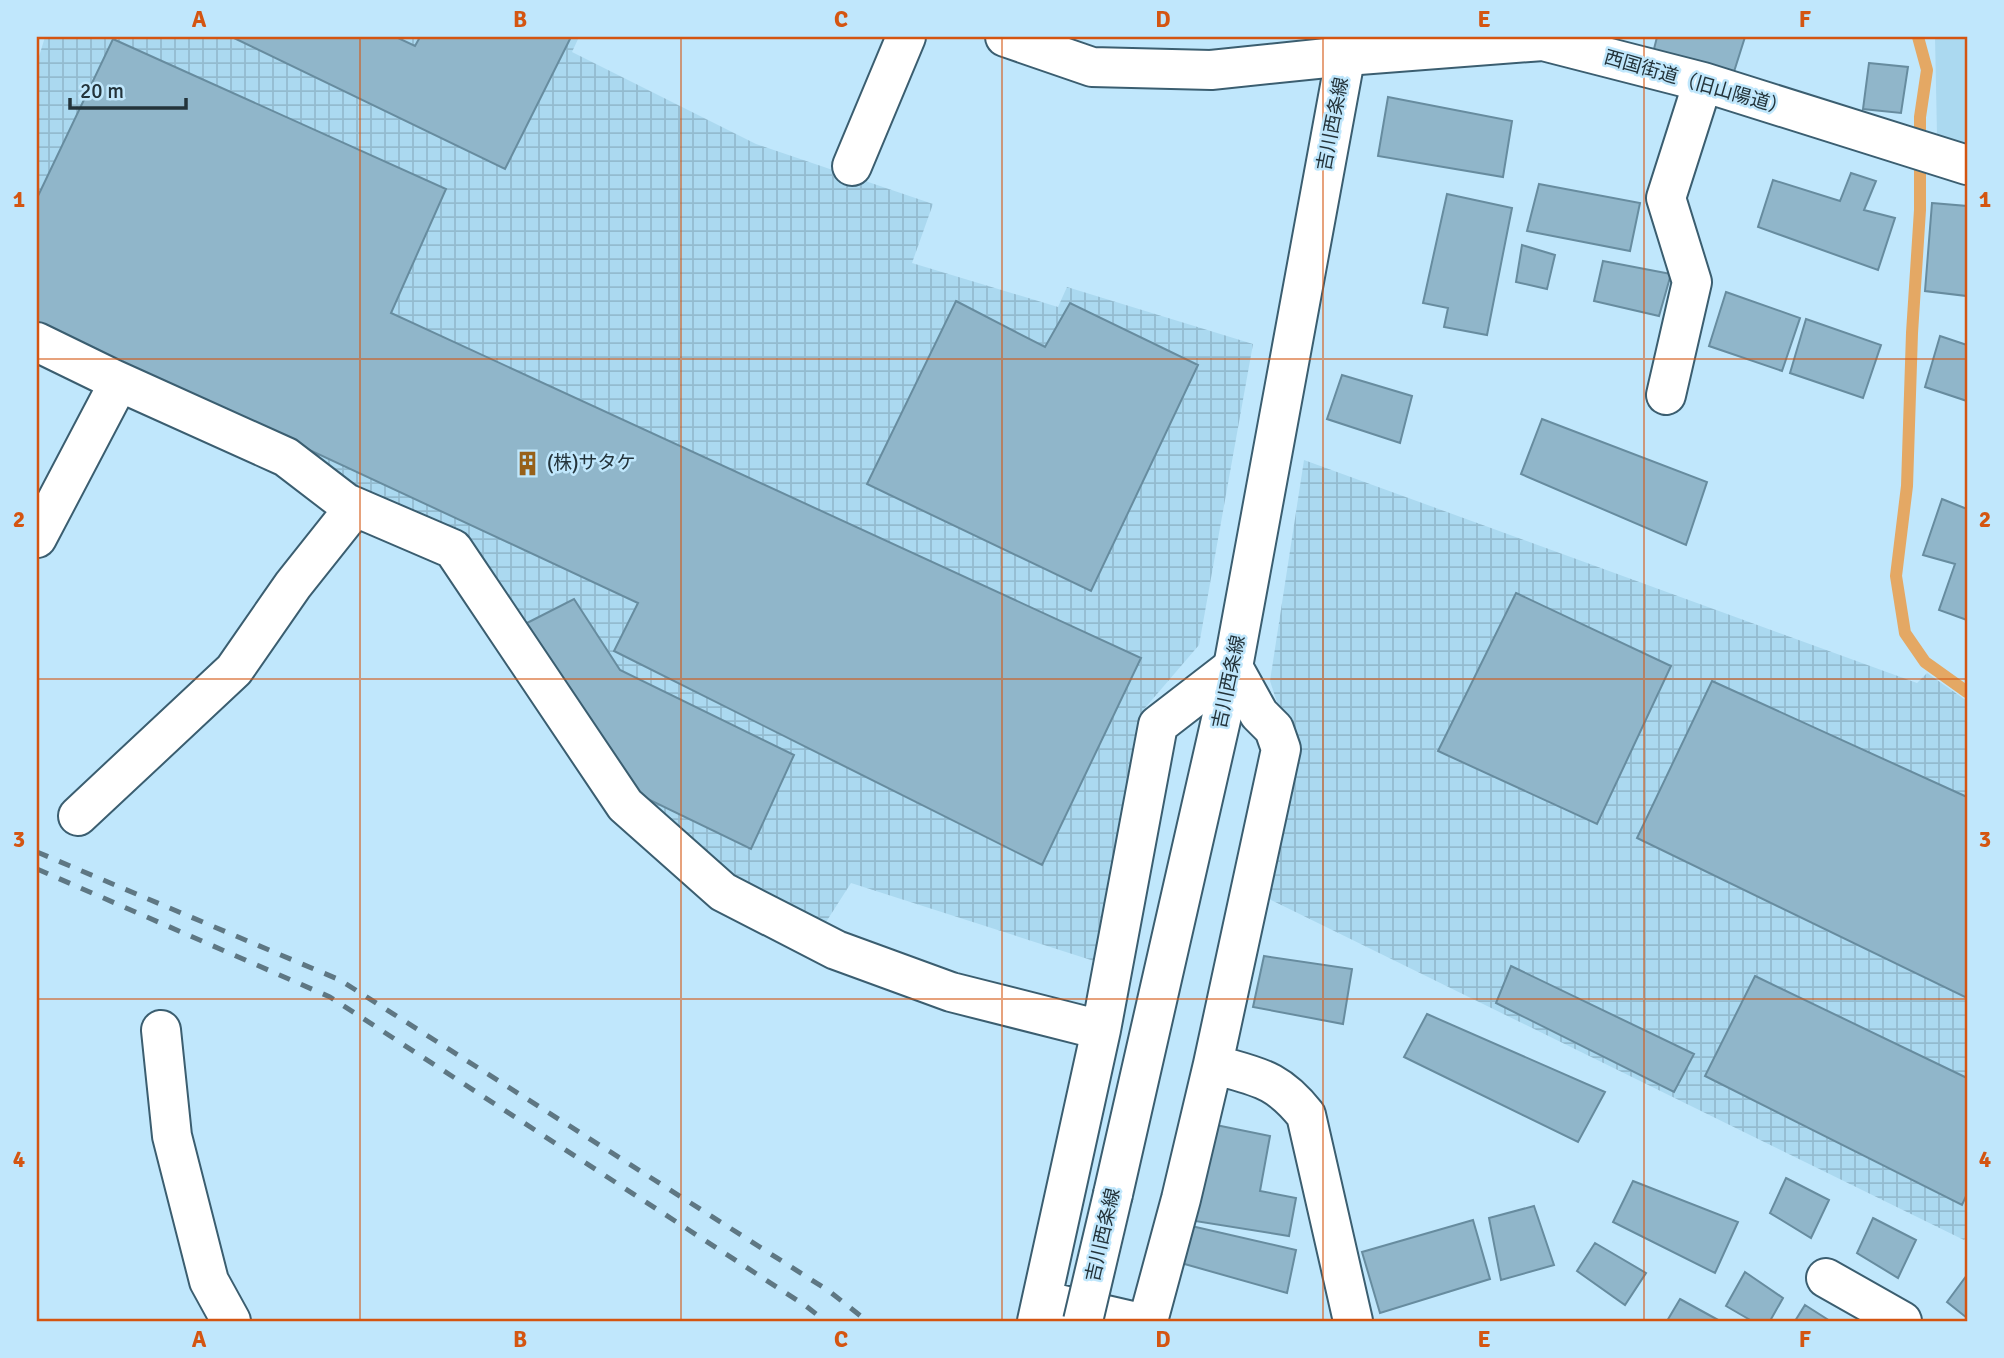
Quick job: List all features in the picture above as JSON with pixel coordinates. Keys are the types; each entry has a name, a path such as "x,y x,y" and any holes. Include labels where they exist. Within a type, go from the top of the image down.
{"street":[{"path":"852,166 906,37"},
{"name":"西国街道（旧山陽道）","path":"1004,37 1092,67 1211,70 1348,46 1543,41 1703,82 1957,161"},
{"name":"吉川西条線","path":"1083,1321 1233,667 1348,46"},
{"path":"1666,396 1692,282 1666,198 1703,82"},
{"path":"37,342 285,457 346,503 453,549 625,805 723,892 836,950 951,992 1101,1030"},
{"path":"37,538 119,382"},
{"path":"78,816 234,670 293,586 355,507"},
{"path":"1132,1321 1039,1310 1101,1030 1158,725 1233,667 1259,714 1274,729 1281,749 1213,1064 1148,1321"},
{"path":"161,1030 172,1136 209,1281 231,1321"},
{"path":"1213,1064 1268,1081 1290,1094 1306,1115 1353,1321"},
{"path":"1826,1278 1911,1318"}],"shaded area":[{"name":"(株)サタケ","path":"45,37 579,37 572,52 756,144 933,204 912,263 1058,307 1067,287 1253,344 1199,645 1145,708 1094,961 851,883 826,922 719,870 629,797 467,541 355,492 283,433 37,319 37,63"},
{"path":"1935,37 1967,37 1967,145 1937,135"},
{"path":"1304,460 1917,683 1927,673 1967,701 1967,1237 1964,1240 1265,897 1295,757 1270,681"}],"building":[{"path":"232,37 396,37 415,46 420,37 571,37 505,169"},
{"path":"1657,37 1745,37 1732,78 1653,53"},
{"name":"(株)サタケ","path":"113,39 446,189 391,313 1141,658 1042,865 614,651 638,603 37,323 37,198"},
{"path":"1869,63 1908,67 1901,113 1863,109"},
{"path":"1388,97 1512,121 1503,177 1378,156"},
{"path":"1851,173 1876,181 1864,210 1895,218 1878,270 1758,227 1773,180 1840,201"},
{"path":"1539,184 1640,203 1630,251 1527,231"},
{"path":"1447,194 1512,208 1487,335 1444,327 1448,308 1423,303"},
{"path":"1932,203 1967,206 1967,296 1925,291"},
{"path":"1522,245 1555,255 1547,289 1516,282"},
{"path":"1603,261 1671,274 1659,316 1594,301"},
{"path":"1726,292 1800,318 1782,371 1709,346"},
{"path":"956,301 1045,347 1070,303 1198,365 1091,591 867,484"},
{"path":"1806,319 1881,345 1863,398 1790,373"},
{"path":"1940,336 1967,345 1967,401 1925,387"},
{"path":"1342,375 1412,396 1400,443 1327,419"},
{"path":"1542,419 1707,482 1686,545 1521,474"},
{"path":"1942,499 1967,509 1967,620 1939,610 1955,564 1923,555"},
{"path":"1516,593 1671,666 1597,824 1438,751"},
{"path":"574,599 620,670 794,755 751,849 627,789 525,624"},
{"path":"1712,681 1967,797 1967,998 1637,838"},
{"path":"1264,956 1352,969 1343,1024 1253,1007"},
{"path":"1511,966 1694,1054 1674,1092 1496,1003"},
{"path":"1755,976 1967,1078 1967,1194 1962,1205 1705,1076"},
{"path":"1427,1014 1605,1092 1578,1142 1404,1057"},
{"path":"1211,1124 1270,1136 1260,1191 1296,1198 1289,1236 1195,1221"},
{"path":"1786,1178 1829,1200 1811,1238 1770,1213"},
{"path":"1633,1181 1738,1222 1715,1273 1613,1222"},
{"path":"1534,1206 1554,1265 1501,1280 1489,1218"},
{"path":"1873,1218 1916,1240 1898,1278 1857,1253"},
{"path":"1473,1220 1490,1279 1380,1313 1362,1252"},
{"path":"1187,1225 1296,1250 1287,1293 1181,1263"},
{"path":"1595,1243 1646,1273 1625,1305 1577,1271"},
{"path":"1745,1272 1783,1298 1770,1321 1752,1321 1726,1306"},
{"path":"1967,1275 1967,1318 1947,1302"},
{"path":"1680,1299 1720,1321 1667,1321"},
{"path":"1805,1305 1830,1321 1795,1321"}],"waterway":[{"path":"1918,37 1927,70 1920,117 1920,210 1912,333 1907,486 1896,576 1905,633 1925,662 1967,692"}],"railway":[{"path":"37,852 340,980 829,1291 867,1321"},
{"path":"37,869 330,997 806,1306 825,1321"}],"place":[{"name":"(株)サタケ","path":"527,463"}]}
